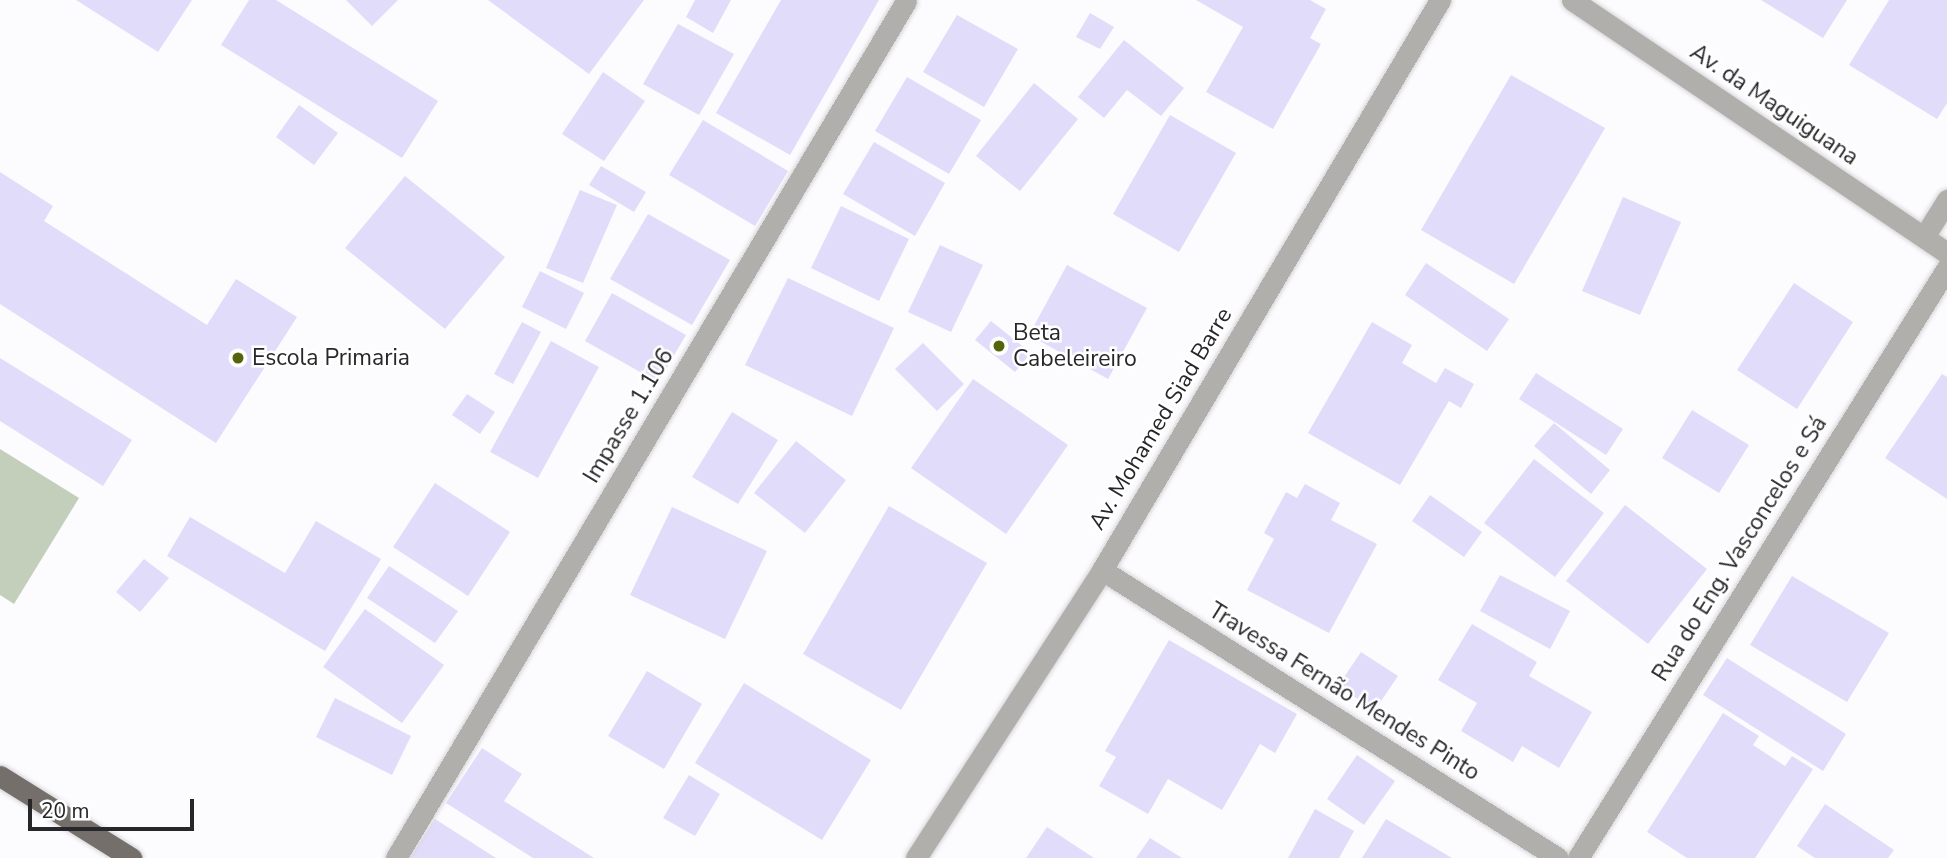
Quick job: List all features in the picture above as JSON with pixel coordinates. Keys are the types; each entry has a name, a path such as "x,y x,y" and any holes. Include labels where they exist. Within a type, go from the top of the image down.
{"main road":[{"path":"0,776 131,858"}],"street":[{"name":"Av. Mohamed Siad Barre","path":"916,858 1102,570 1440,0"},
{"name":"Av. da Maguiguana","path":"1572,0 1947,253"},
{"name":"Impasse 1.106","path":"396,858 906,1"},
{"path":"1924,237 1947,200"},
{"name":"Rua do Eng. Vasconcelos e Sá","path":"1578,858 1947,268"},
{"name":"Travessa Fernão Mendes Pinto","path":"1102,570 1558,858"}],"green space":[{"path":"0,449 79,498 14,604 0,595"}],"building":[{"path":"76,0 192,0 158,52"},
{"path":"249,0 276,0 438,101 402,158 221,45"},
{"path":"346,0 398,0 372,26"},
{"path":"488,0 644,0 589,74"},
{"path":"695,0 731,0 713,33 686,17"},
{"path":"781,0 879,0 790,155 716,113"},
{"path":"1196,0 1310,0 1326,9 1310,38 1321,44 1273,129 1206,92 1243,27"},
{"path":"1761,0 1847,0 1823,38"},
{"path":"1889,0 1947,0 1947,103 1937,119 1849,65"},
{"path":"1090,13 1114,27 1100,49 1076,37"},
{"path":"957,15 1018,49 984,107 923,72"},
{"path":"678,24 734,54 699,115 643,84"},
{"path":"1124,40 1184,88 1161,116 1127,90 1104,118 1078,97"},
{"path":"603,72 645,101 604,161 562,134"},
{"path":"1511,75 1605,128 1514,284 1421,230"},
{"path":"907,77 981,120 949,174 875,131"},
{"path":"1034,83 1078,119 1020,191 976,156"},
{"path":"299,105 338,133 314,165 276,137"},
{"path":"1170,115 1236,153 1179,252 1113,214"},
{"path":"703,120 788,171 755,226 669,175"},
{"path":"874,142 945,183 915,236 843,194"},
{"path":"601,166 646,192 634,212 589,185"},
{"path":"0,172 53,206 44,221 207,325 236,279 297,317 216,443 0,304"},
{"path":"405,176 505,257 445,329 345,248"},
{"path":"580,190 617,205 583,283 546,268"},
{"path":"1623,197 1681,222 1640,315 1582,291"},
{"path":"841,206 909,239 879,301 811,268"},
{"path":"648,214 730,260 692,325 610,279"},
{"path":"940,245 983,265 951,332 908,312"},
{"path":"1426,263 1509,319 1487,351 1405,295"},
{"path":"1067,265 1147,308 1108,379 1029,335"},
{"path":"540,271 584,293 566,329 522,307"},
{"path":"788,278 894,328 852,416 745,365"},
{"path":"1794,283 1853,322 1797,409 1737,370"},
{"path":"612,293 686,335 658,382 585,341"},
{"path":"991,321 1031,353 1015,372 975,340"},
{"path":"522,322 541,332 513,384 494,374"},
{"path":"1372,322 1412,345 1402,363 1436,383 1445,368 1474,384 1461,408 1449,401 1400,485 1308,433"},
{"path":"551,341 599,367 538,478 490,452"},
{"path":"923,343 964,384 937,411 895,369"},
{"path":"0,358 132,440 103,486 0,421"},
{"path":"1536,373 1623,429 1606,455 1519,399"},
{"path":"1942,374 1947,377 1947,499 1885,458"},
{"path":"973,379 1068,445 1006,534 911,468"},
{"path":"467,394 495,412 480,434 452,415"},
{"path":"1692,410 1749,445 1719,493 1662,458"},
{"path":"732,412 778,440 738,504 692,477"},
{"path":"1554,423 1610,470 1591,494 1534,446"},
{"path":"796,441 846,480 805,533 754,493"},
{"path":"1534,459 1604,513 1555,577 1484,523"},
{"path":"435,483 510,532 468,596 393,547"},
{"path":"1305,484 1340,503 1331,520 1377,544 1329,633 1247,590 1274,539 1264,533 1286,492 1297,498"},
{"path":"1430,495 1482,532 1464,557 1412,521"},
{"path":"1625,505 1707,569 1648,644 1566,581"},
{"path":"889,506 987,563 901,710 803,654"},
{"path":"672,507 767,551 725,639 630,595"},
{"path":"190,517 285,573 316,521 381,559 325,651 167,556"},
{"path":"144,559 169,578 140,612 116,592"},
{"path":"389,566 458,611 435,643 367,598"},
{"path":"1500,575 1570,611 1550,649 1480,611"},
{"path":"1792,576 1889,633 1847,702 1750,645"},
{"path":"365,609 444,665 402,723 323,667"},
{"path":"1472,624 1537,662 1529,676 1592,712 1559,768 1522,746 1513,762 1461,731 1477,703 1438,680"},
{"path":"1169,640 1297,714 1275,753 1260,744 1222,810 1168,779 1148,814 1099,786 1116,757 1105,751"},
{"path":"1361,652 1398,676 1375,710 1338,686"},
{"path":"1727,658 1846,734 1823,771 1703,695"},
{"path":"647,671 702,704 664,769 608,736"},
{"path":"744,683 871,760 822,840 695,763"},
{"path":"335,698 411,736 392,775 316,737"},
{"path":"1723,713 1759,736 1753,745 1785,766 1792,756 1813,769 1755,858 1687,858 1647,832"},
{"path":"482,748 522,774 504,801 594,858 533,858 446,803"},
{"path":"1357,755 1395,781 1364,825 1327,799"},
{"path":"689,775 720,794 695,836 663,818"},
{"path":"1825,804 1894,850 1888,858 1815,858 1797,846"},
{"path":"1315,809 1354,831 1339,858 1288,858"},
{"path":"435,819 496,858 410,858"},
{"path":"1386,819 1452,858 1362,858"},
{"path":"1047,827 1094,858 1026,858"},
{"path":"1150,838 1182,858 1136,858"}],"place":[{"name":"Beta Cabeleireiro","path":"999,346"},
{"name":"Escola Primaria","path":"238,358"}]}
